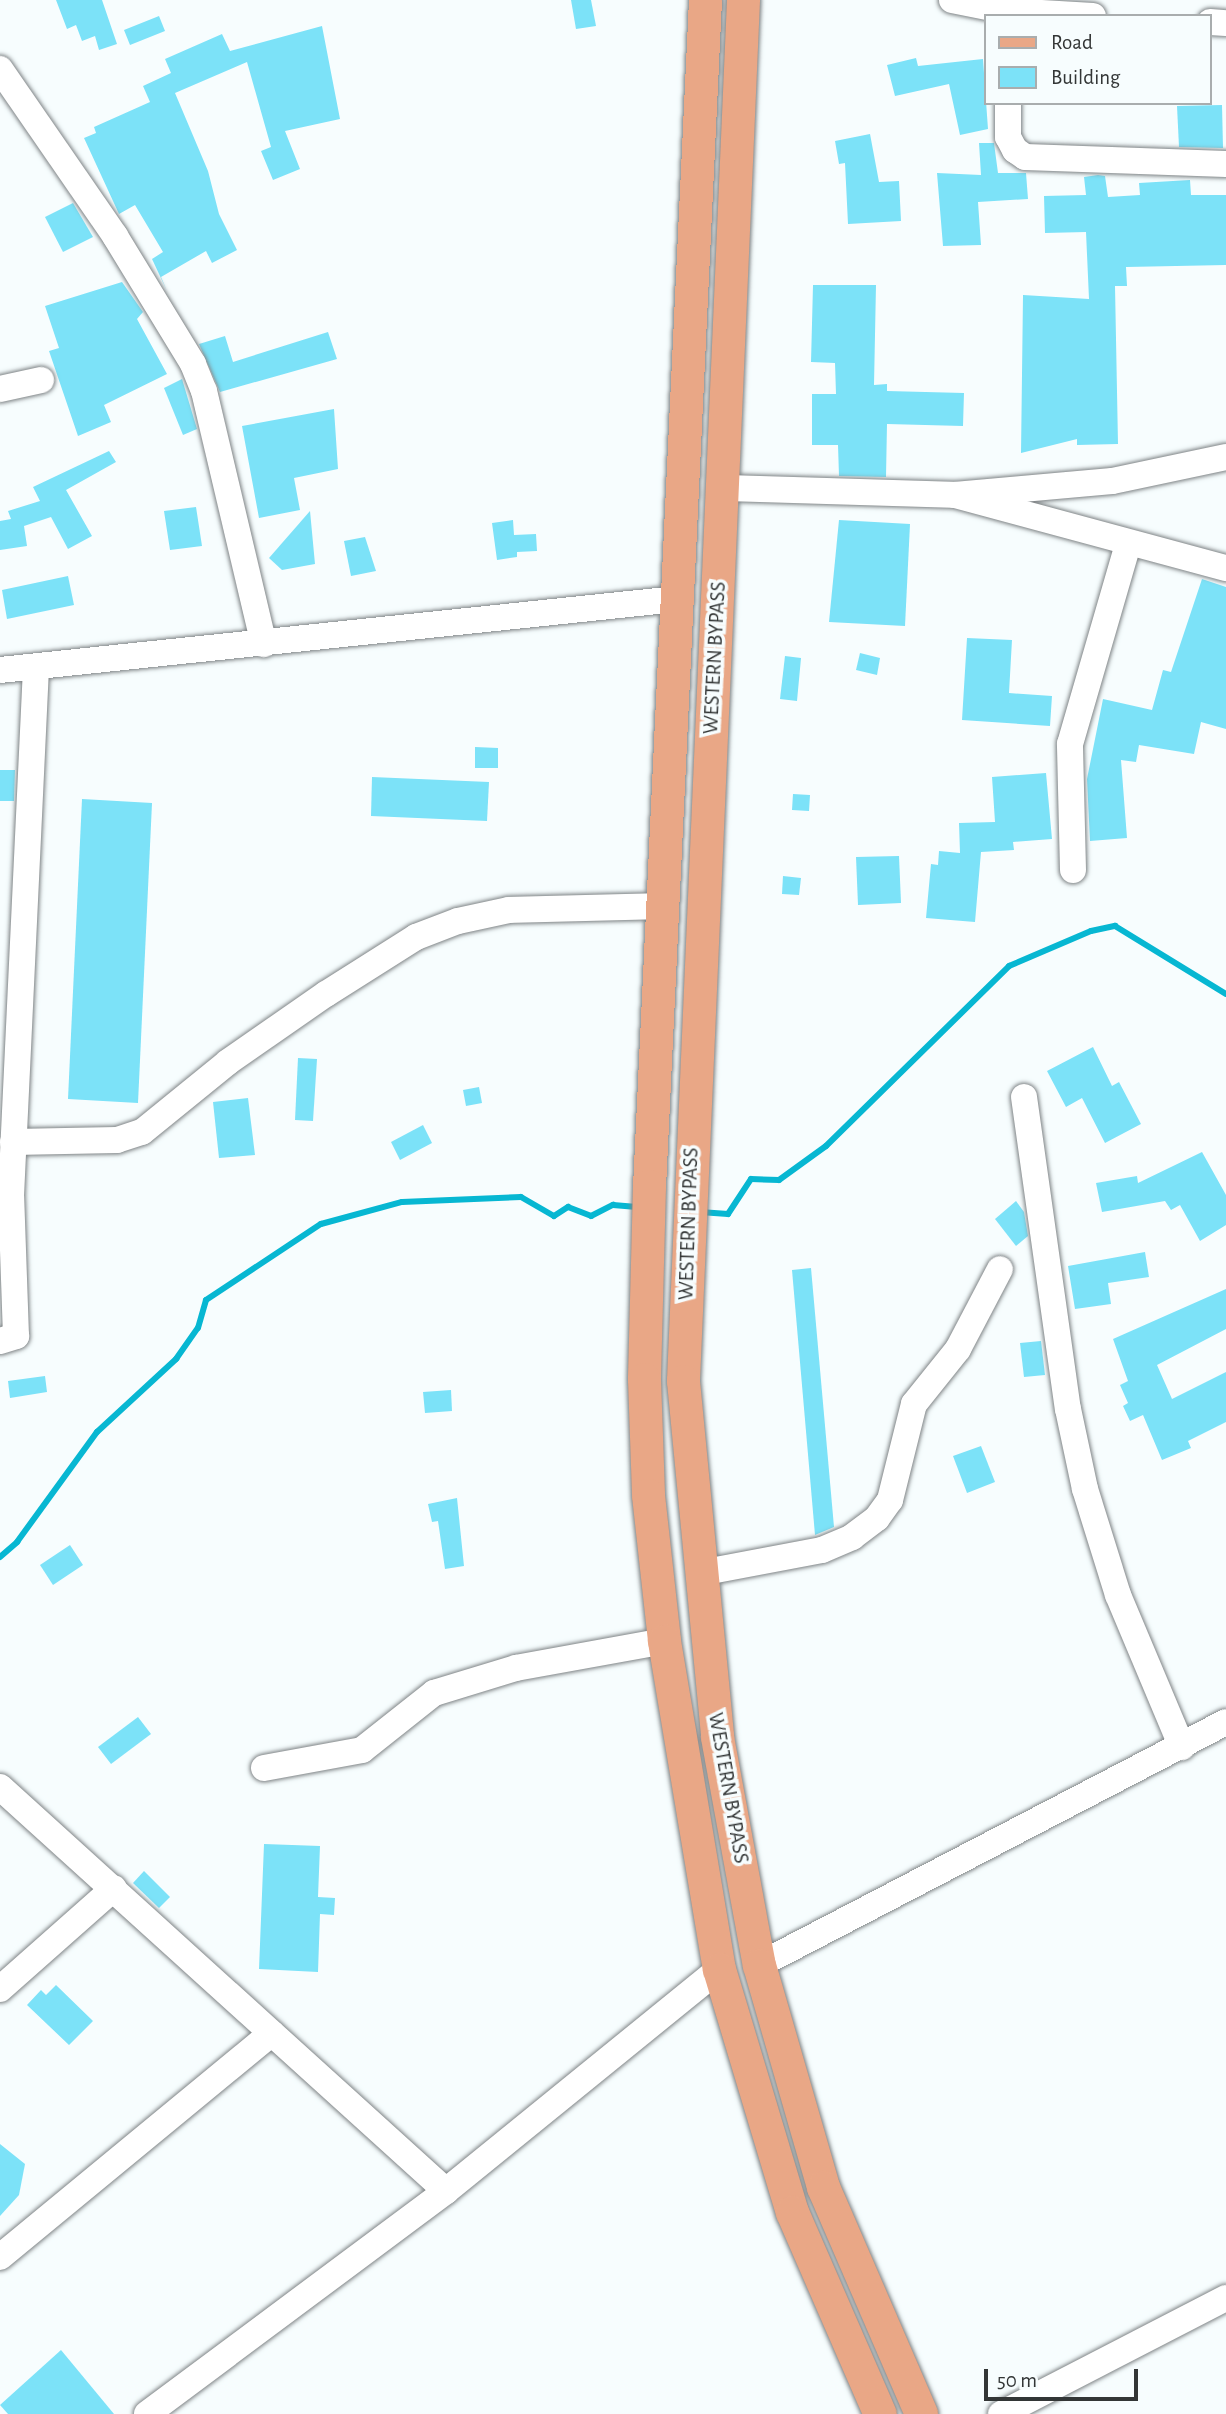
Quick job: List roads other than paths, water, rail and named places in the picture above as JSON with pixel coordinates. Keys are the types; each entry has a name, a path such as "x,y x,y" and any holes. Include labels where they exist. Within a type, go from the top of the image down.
{"main road":[{"name":"WESTERN BYPASS","path":"705,0 662,906 643,1379 648,1495 664,1641 719,1969 792,2213 880,2414"},
{"name":"WESTERN BYPASS","path":"743,0 683,1381 717,1737 759,1965 823,2187 921,2414"}],"street":[{"path":"952,0 1007,13 1036,14"},
{"path":"0,69 115,236 193,364 204,391 264,644"},
{"path":"1008,105 1008,137 1014,150 1025,157 1226,164"},
{"path":"0,389 41,380"},
{"path":"723,488 955,495 1112,481 1226,457"},
{"path":"955,495 1128,545 1226,568"},
{"path":"1073,870 1070,744 1128,545"},
{"path":"0,670 677,598"},
{"path":"0,1341 16,1336 13,1142 36,667"},
{"path":"13,1142 117,1140 142,1132 228,1062 326,994 416,937 458,921 509,910 662,906"},
{"path":"1024,1097 1068,1409 1085,1489 1118,1595 1182,1747"},
{"path":"700,1573 822,1550 852,1537 877,1518 894,1490 914,1404 958,1349 1000,1269"},
{"path":"264,1768 362,1750 434,1693 516,1668 664,1641"},
{"path":"759,1965 1226,1722"},
{"path":"0,1787 446,2192"},
{"path":"0,1989 114,1888"},
{"path":"147,2414 446,2192 719,1969"},
{"path":"0,2257 272,2033"},
{"path":"1001,2414 1226,2298"}],"waterway":[{"path":"700,1212 728,1214 751,1179 779,1180 826,1146 1009,966 1091,931 1115,926 1226,994"},
{"path":"0,1557 17,1542 97,1432 176,1359 198,1328 206,1300 321,1224 402,1202 521,1197 554,1216 568,1207 591,1216 613,1205 637,1207"}]}
